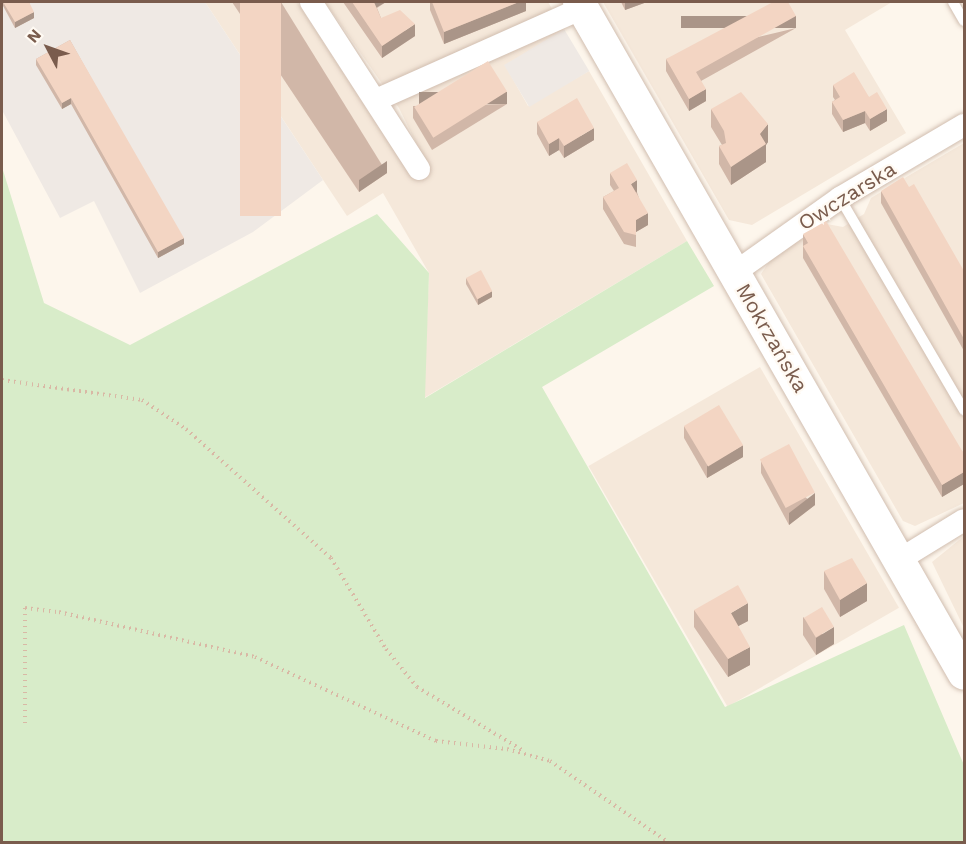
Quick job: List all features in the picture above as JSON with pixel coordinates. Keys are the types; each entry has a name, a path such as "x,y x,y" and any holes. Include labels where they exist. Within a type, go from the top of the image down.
{"street":[{"path":"311,2 376,100 418,169"},
{"path":"376,100 581,5"},
{"name":"Mokrzańska","path":"581,5 964,674"},
{"name":"Owczarska","path":"734,273 840,198 964,125"},
{"path":"899,560 964,520"}],"lane":[{"path":"952,2 964,21"},
{"path":"840,198 964,410"}],"path":[{"path":"2,380 142,400 186,429 331,558 386,649 417,687 527,753 601,792 668,843"},
{"path":"25,723 25,608 222,647 286,669 436,741 527,753"}],"shaded area":[{"path":"2,2 205,2 323,180 253,232 140,293 94,201 60,218 2,110"},
{"path":"205,2 297,2 411,177 428,167 399,108 325,2 548,2 564,29 506,67 528,106 589,71 687,241 424,398 429,273 383,193 347,216"},
{"path":"603,2 892,2 845,30 906,133 752,225 729,220"},
{"path":"564,29 589,71 529,107 504,65"},
{"path":"964,143 964,503 915,526 903,521 761,274 773,256 827,224 843,227 864,214 871,198"},
{"path":"760,367 899,608 728,707 589,466"},
{"path":"964,536 964,628 932,562"}],"green space":[{"path":"2,167 44,303 130,345 377,214 429,273 425,398 687,241 714,286 542,387 725,707 904,625 964,765 964,842 2,842"}],"building":[{"path":"3,2 29,2 34,12 15,22"},
{"path":"240,2 281,2 281,216 240,216"},
{"path":"352,2 374,2 381,18 400,10 415,24 382,46"},
{"path":"432,2 519,2 444,32"},
{"path":"773,2 788,2 796,16 696,72 706,89 689,99 666,59"},
{"path":"70,40 184,238 158,252 71,98 62,103 36,59"},
{"path":"488,61 507,92 433,138 414,107"},
{"path":"854,72 869,97 877,92 887,109 870,119 865,111 843,120 832,102 840,97 833,85"},
{"path":"741,92 768,124 760,134 766,144 731,167 719,146 726,143 724,131 711,109"},
{"path":"577,98 594,128 564,146 559,138 549,144 537,122"},
{"path":"627,163 637,180 631,184 648,213 636,220 636,235 624,232 603,197 619,188 610,173"},
{"path":"903,177 909,187 914,184 964,271 964,339 881,191"},
{"path":"826,221 964,454 964,472 942,485 803,246 808,243 803,234"},
{"path":"481,270 492,291 477,299 466,278"},
{"path":"719,405 743,445 708,466 684,426"},
{"path":"789,444 815,493 786,508 760,459"},
{"path":"852,558 867,583 840,600 824,571"},
{"path":"738,585 748,603 731,613 750,647 728,659 694,610"},
{"path":"822,607 834,627 816,638 804,618"}]}
